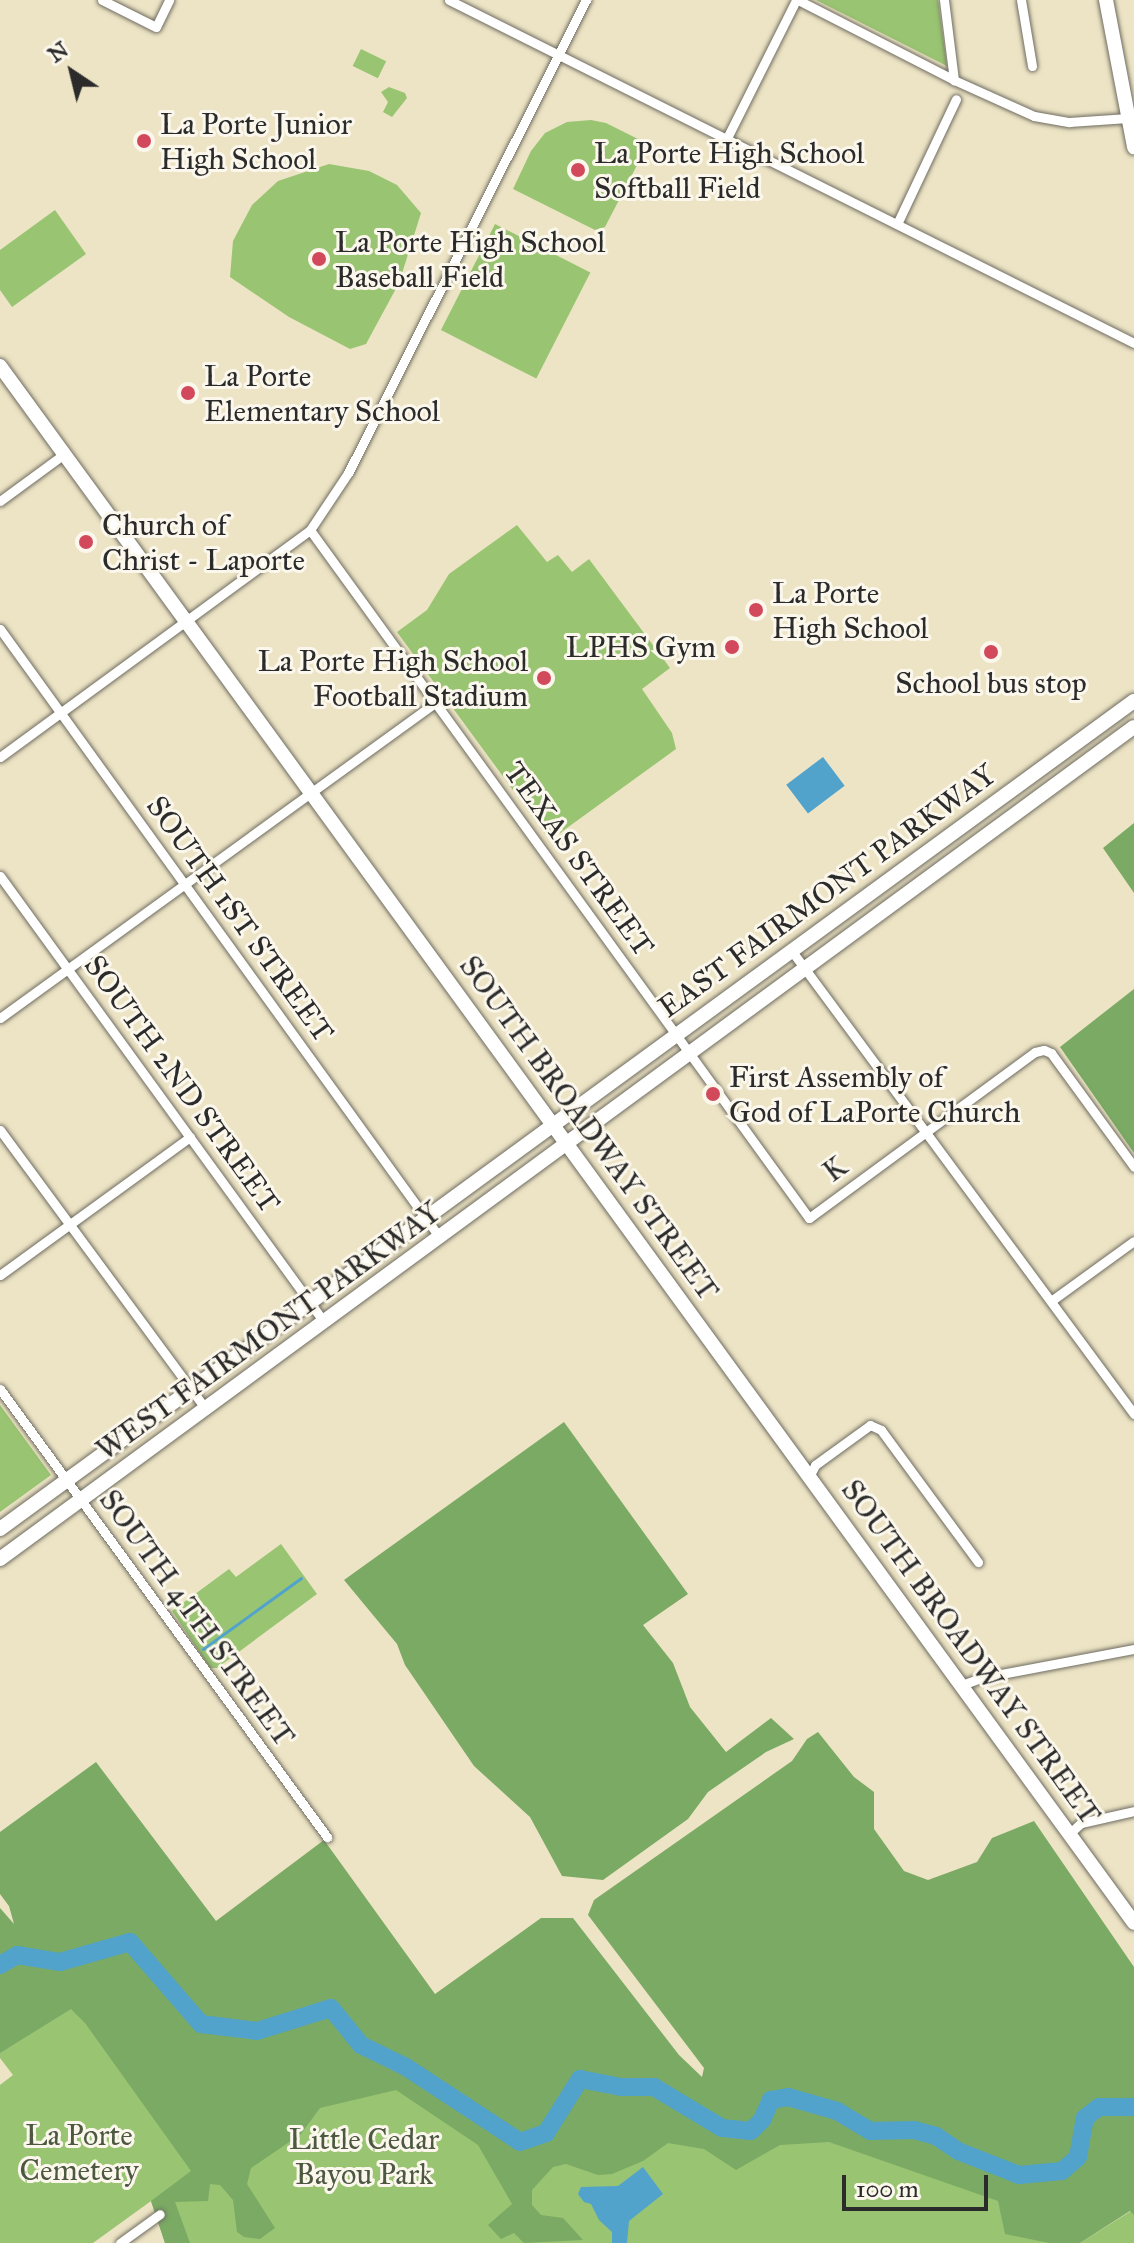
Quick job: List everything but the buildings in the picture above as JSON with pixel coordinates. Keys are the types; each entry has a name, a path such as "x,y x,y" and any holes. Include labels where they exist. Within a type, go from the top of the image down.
{"main road":[{"path":"1106,0 1134,147"},
{"name":"SOUTH BROADWAY STREET","path":"0,366 1134,1923"},
{"name":"EAST FAIRMONT PARKWAY","path":"552,1123 1134,701"},
{"name":"EAST FAIRMONT PARKWAY","path":"566,1144 1134,727"},
{"path":"924,851 938,873"},
{"name":"WEST FAIRMONT PARKWAY","path":"0,1529 552,1123"},
{"name":"WEST FAIRMONT PARKWAY","path":"0,1559 566,1144"},
{"path":"484,1173 500,1193"}],"street":[{"path":"102,0 156,27 169,0"},
{"path":"449,0 1134,343"},
{"path":"0,757 310,530 348,473 586,0"},
{"path":"727,138 797,0 954,80 1034,116 1069,122 1128,118"},
{"path":"944,0 954,80"},
{"path":"1021,0 1032,66"},
{"path":"897,224 956,99"},
{"path":"0,501 64,454"},
{"name":"TEXAS STREET","path":"310,530 809,1218"},
{"name":"SOUTH 1ST STREET","path":"0,629 440,1238"},
{"path":"0,1018 436,702"},
{"name":"SOUTH 2ND STREET","path":"0,876 324,1322"},
{"path":"791,950 1134,1414"},
{"name":"K","path":"809,1218 1035,1052 1044,1050 1051,1053 1134,1167"},
{"path":"0,1130 205,1408"},
{"path":"0,1275 190,1137"},
{"path":"1051,1301 1134,1241"},
{"name":"SOUTH 4TH STREET","path":"0,1389 327,1837"},
{"path":"810,1475 815,1465 870,1425 881,1430 978,1562"},
{"path":"962,1685 980,1678 1134,1649"},
{"path":"1069,1834 1081,1823 1134,1811"},
{"path":"120,2243 160,2214"}],"green space":[{"path":"816,0 938,0 947,66"},
{"path":"361,49 386,61 378,78 353,66"},
{"path":"389,87 405,93 407,98 392,117 383,112 388,102 381,92"},
{"name":"La Porte High School Softball Field","path":"591,120 606,123 648,144 605,227 595,230 513,189 531,151 545,133 567,122"},
{"name":"La Porte High School Baseball Field","path":"329,164 369,171 397,185 421,213 399,283 366,344 350,349 289,317 230,277 233,241 252,205 278,181"},
{"path":"55,210 86,254 12,307 0,290 0,250"},
{"path":"495,224 590,273 536,379 441,330"},
{"name":"La Porte High School Football Stadium","path":"517,525 547,562 558,555 572,572 589,559 670,668 642,689 672,733 676,749 560,833 555,828 546,835 397,632 427,610 449,574"},
{"path":"1134,823 1134,893 1103,848"},
{"path":"1134,989 1134,1153 1060,1047"},
{"path":"0,1405 51,1475 0,1512"},
{"path":"564,1422 688,1594 643,1625 673,1663 690,1707 726,1752 771,1718 794,1739 766,1752 708,1792 688,1819 603,1880 562,1876 530,1817 474,1766 405,1665 397,1644 344,1580"},
{"path":"281,1544 317,1594 217,1668 210,1668 172,1611 229,1569 236,1577"},
{"path":"818,1732 854,1777 874,1792 874,1829 904,1871 928,1880 977,1862 992,1838 1034,1821 1134,1967 1134,2215 1130,2211 1080,2243 1049,2243 1005,2234 998,2201 829,2142 780,2145 736,2170 704,2149 668,2143 643,2161 612,2174 598,2175 566,2164 553,2167 532,2190 532,2205 541,2215 563,2218 583,2240 524,2243 514,2233 501,2239 488,2225 512,2204 478,2145 396,2090 320,2108 301,2134 251,2168 247,2184 275,2228 260,2239 244,2237 237,2232 233,2200 220,2185 210,2184 208,2201 175,2202 190,2243 165,2243 151,2201 191,2171 85,2023 71,2009 0,2053 0,1908 14,1924 9,1906 0,1894 0,1832 96,1762 216,1921 324,1840 435,1994 541,1918 573,1918 679,2055 702,2077 704,2068 588,1915 594,1900 792,1761 807,1739"},
{"name":"Little Cedar Bayou Park","path":"79,1984 332,2070 914,2130 1069,2243 165,2243 151,2201 93,2243 0,2243 0,2085 13,2075 0,2058 0,2041"},
{"path":"1134,2212 1134,2243 1080,2243"}],"water":[{"path":"823,757 845,786 808,813 786,785"},
{"path":"643,2167 663,2194 629,2221 627,2243 612,2243 612,2232 599,2220 591,2204 584,2202 578,2194 581,2187 618,2186"}],"waterway":[{"path":"203,1649 301,1578"},
{"path":"0,1965 17,1955 60,1962 130,1942 201,2024 257,2031 331,2008 361,2045 406,2067 520,2142 546,2133 580,2079 621,2087 654,2087 722,2128 751,2131 762,2120 771,2100 788,2097 837,2111 870,2131 914,2130 936,2136 958,2151 1019,2175 1062,2171 1078,2157 1085,2118 1099,2107 1134,2107"}],"place":[{"name":"La Porte Junior High School","path":"144,141"},
{"name":"La Porte High School Softball Field","path":"578,170"},
{"name":"La Porte High School Baseball Field","path":"319,259"},
{"name":"La Porte Elementary School","path":"188,393"},
{"name":"Church of Christ - Laporte","path":"86,542"},
{"name":"La Porte High School","path":"756,610"},
{"name":"LPHS Gym","path":"732,647"},
{"name":"School bus stop","path":"991,652"},
{"name":"La Porte High School Football Stadium","path":"544,678"},
{"name":"First Assembly of God of LaPorte Church","path":"713,1094"}],"park label":[{"name":"La Porte Cemetery","path":"79,2152"}]}
